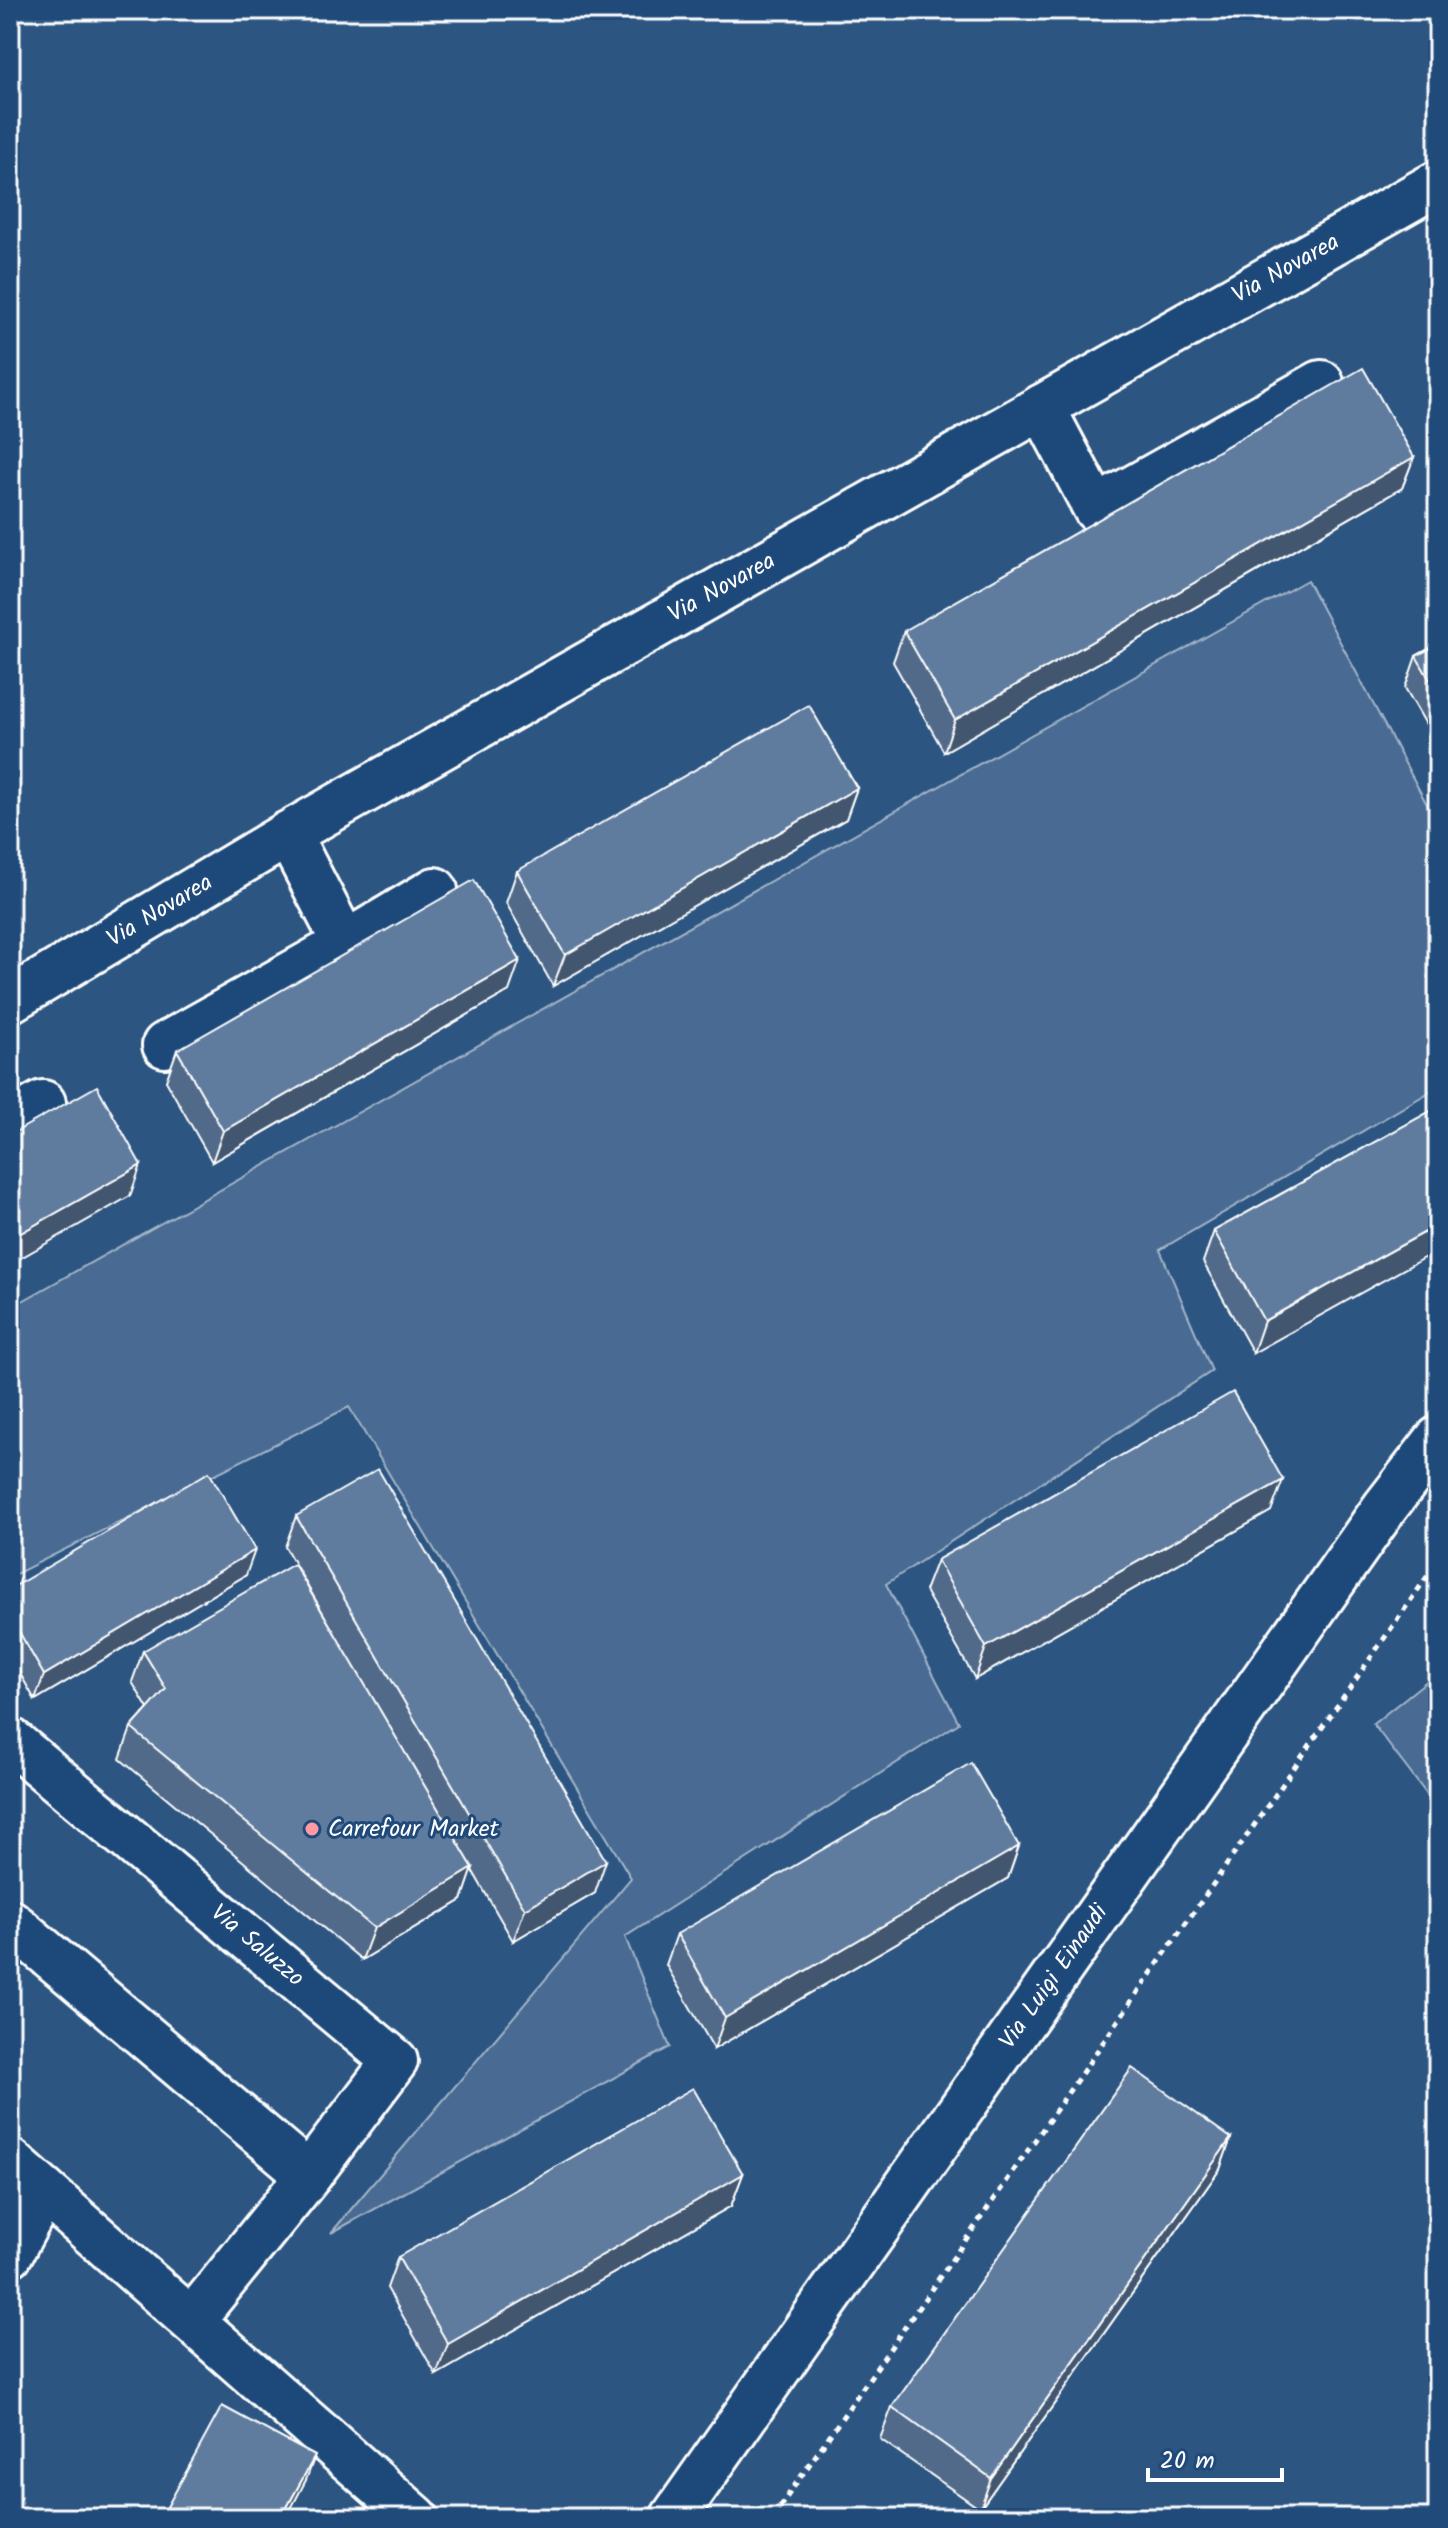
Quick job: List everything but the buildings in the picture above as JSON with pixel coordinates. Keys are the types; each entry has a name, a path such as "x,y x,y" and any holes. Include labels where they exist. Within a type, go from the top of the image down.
{"street":[{"name":"Via Novarea","path":"10,1000 288,834 1438,183"},
{"path":"1042,407 1096,509 1321,383"},
{"path":"288,834 345,944"},
{"path":"165,1045 435,890"},
{"name":"Via Luigi Einaudi","path":"673,2518 1386,1506 1438,1439"},
{"name":"Via Saluzzo","path":"10,1740 395,2061 309,2175 192,2320"},
{"path":"10,1922 309,2175"},
{"path":"10,2161 192,2320 403,2513"},
{"path":"10,2254 44,2191"}],"path":[{"path":"779,2518 777,2511 1438,1561"}],"shaded area":[{"path":"1307,580 1438,825 1438,1087 1160,1250 1212,1371 886,1584 959,1723 625,1937 670,2047 331,2233 631,1878 349,1407 10,1577 10,1308"},
{"path":"1438,1672 1438,1809 1373,1724"}],"place":[{"name":"Carrefour Market","path":"312,1829"}]}
